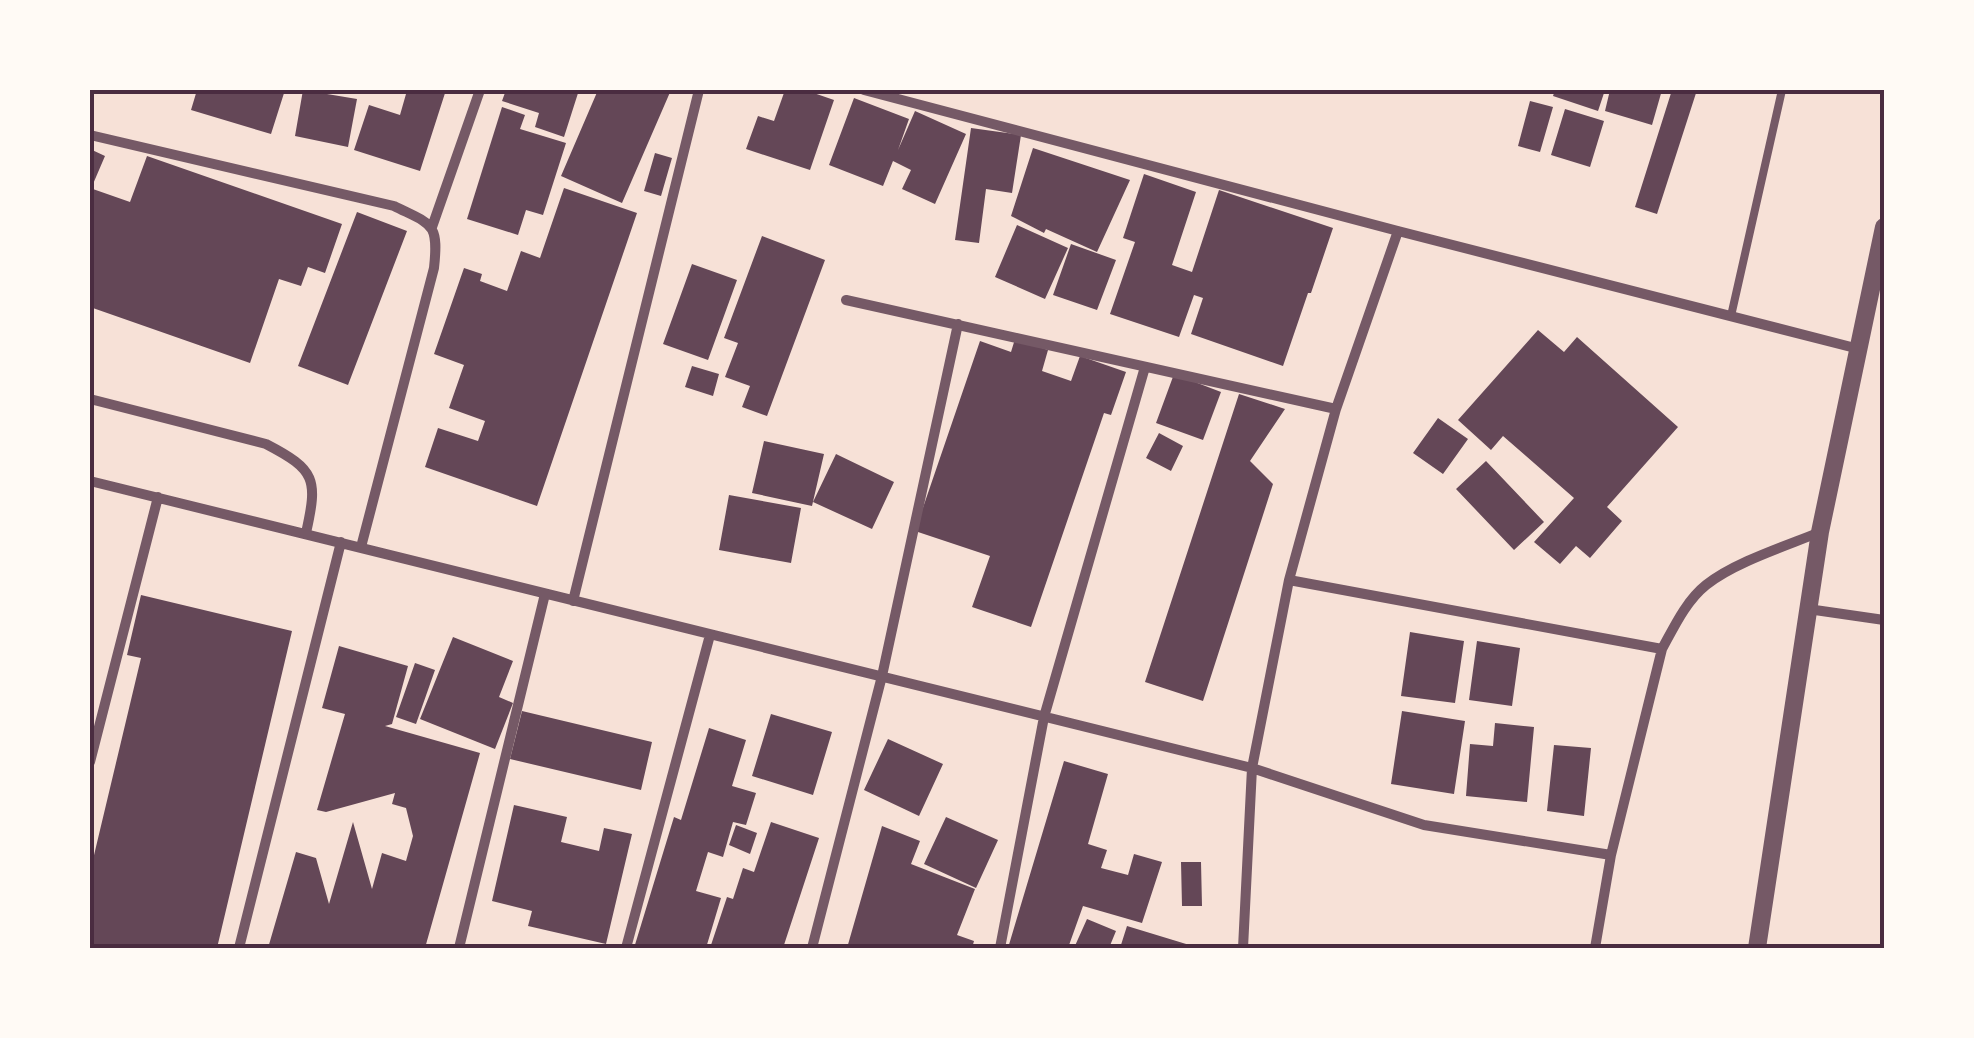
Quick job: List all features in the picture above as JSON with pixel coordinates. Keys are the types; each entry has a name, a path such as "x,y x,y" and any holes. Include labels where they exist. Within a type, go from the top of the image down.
{"street":[{"path":"432,228 480,90"},
{"path":"574,601 699,90"},
{"path":"864,90 1860,350"},
{"path":"90,135 394,206 432,228 437,241 434,268 361,546"},
{"path":"1757,948 1820,532 1884,227"},
{"path":"1243,948 1252,768 1289,580 1336,410 1398,232"},
{"path":"846,300 1336,410"},
{"path":"812,948 882,676 958,324"},
{"path":"1000,948 1044,717 1145,367"},
{"path":"90,400 266,444 292,458 308,473 313,487 306,534"},
{"path":"90,481 1252,768 1424,825 1611,855"},
{"path":"90,762 158,497"},
{"path":"1595,948 1611,855 1662,649 1704,586 1726,572 1820,532"},
{"path":"239,948 340,542"},
{"path":"1289,580 1662,649"},
{"path":"459,948 545,594"},
{"path":"1808,610 1884,620"},
{"path":"626,948 710,634"}],"lane":[{"path":"1731,316 1782,90"}],"building":[{"path":"197,90 285,90 271,134 191,110"},
{"path":"303,90 357,99 348,147 295,136"},
{"path":"395,90 446,90 420,171 354,150 369,105 400,115 406,94"},
{"path":"506,90 579,90 564,137 535,127 539,113 502,101"},
{"path":"598,90 671,90 622,203 561,176"},
{"path":"785,90 805,90 834,100 810,170 746,149 758,116 774,121"},
{"path":"1555,90 1605,90 1598,111 1553,96"},
{"path":"1610,90 1662,90 1652,125 1605,111"},
{"path":"1672,90 1697,90 1657,214 1635,207"},
{"path":"854,98 909,119 898,150 915,111 966,134 935,204 902,189 911,170 893,161 883,186 829,165"},
{"path":"1530,101 1553,107 1540,152 1518,146"},
{"path":"502,107 525,115 520,129 566,143 543,215 526,210 518,235 467,219"},
{"path":"1565,109 1604,121 1590,167 1551,155"},
{"path":"971,128 1021,135 1012,193 986,189 979,243 955,240"},
{"path":"1033,148 1130,180 1097,252 1011,216"},
{"path":"90,149 105,156 93,184 90,182"},
{"path":"655,153 672,158 661,196 644,191"},
{"path":"147,156 342,224 325,273 308,267 301,286 279,279 250,363 90,307 90,188 130,202"},
{"path":"1144,174 1196,192 1172,265 1192,272 1219,190 1333,228 1283,366 1191,334 1203,298 1194,295 1179,337 1110,314 1135,242 1123,238"},
{"path":"564,188 637,213 537,506 425,467 438,428 478,441 485,421 449,408 464,365 434,354 464,268 482,274 480,281 507,291 521,251 540,258"},
{"path":"357,212 407,231 348,385 298,366"},
{"path":"1017,225 1068,248 1045,299 995,277"},
{"path":"762,236 825,260 767,416 742,407 750,386 725,377 738,343 724,338"},
{"path":"1071,244 1116,260 1097,310 1053,295"},
{"path":"692,264 737,280 708,360 663,344"},
{"path":"1538,330 1564,352 1577,337 1678,427 1607,507 1622,521 1590,558 1576,546 1560,564 1534,542 1574,498 1503,436 1491,450 1458,420"},
{"path":"1015,339 1048,350 1042,371 1071,381 1080,356 1126,372 1111,415 1104,413 1031,627 972,607 990,556 915,531 980,341 1011,352"},
{"path":"692,366 719,374 713,396 685,387"},
{"path":"1174,374 1221,392 1203,440 1156,423"},
{"path":"1239,394 1285,409 1250,461 1273,484 1203,701 1145,682"},
{"path":"1438,418 1468,439 1443,474 1413,453"},
{"path":"1159,433 1183,446 1171,471 1146,458"},
{"path":"764,441 824,454 812,506 752,493"},
{"path":"836,454 894,482 872,529 813,502"},
{"path":"1486,461 1544,522 1514,550 1456,489"},
{"path":"729,495 801,508 791,563 719,550"},
{"path":"141,595 292,631 217,948 90,948 90,872 141,658 127,655"},
{"path":"1410,632 1464,641 1455,703 1401,696"},
{"path":"453,637 513,661 499,697 513,703 495,749 420,719"},
{"path":"1477,641 1520,648 1512,706 1469,700"},
{"path":"339,646 408,666 392,724 385,726 480,753 425,948 268,948 296,852 316,858 329,904 353,822 372,889 382,853 406,861 413,836 406,808 392,804 395,793 326,812 317,810 345,714 322,708"},
{"path":"415,663 435,670 416,724 396,717"},
{"path":"522,711 652,742 641,790 510,759"},
{"path":"1402,711 1465,721 1454,794 1391,784"},
{"path":"771,714 832,732 813,795 752,776"},
{"path":"1495,723 1534,727 1527,802 1466,796 1470,744 1493,746"},
{"path":"709,728 746,740 732,786 756,793 746,825 733,822 723,857 708,852 696,891 721,898 706,948 634,948 674,817 681,820"},
{"path":"888,739 943,764 919,816 864,790"},
{"path":"1554,745 1591,748 1584,816 1547,811"},
{"path":"1064,761 1108,774 1088,844 1107,850 1101,868 1128,875 1134,854 1162,862 1142,923 1083,906 1068,948 1008,948"},
{"path":"514,805 567,817 561,842 599,851 604,828 632,834 606,944 528,926 532,911 492,901"},
{"path":"946,817 998,840 976,888 924,864"},
{"path":"771,822 819,838 783,948 710,948 727,897 733,899 743,868 754,872"},
{"path":"736,825 757,833 750,854 729,845"},
{"path":"882,826 920,841 911,864 975,889 957,935 974,941 972,948 847,948"},
{"path":"1181,862 1201,862 1202,906 1182,906"},
{"path":"1087,919 1116,931 1109,948 1074,948"},
{"path":"1127,926 1196,947 1120,948"}]}
